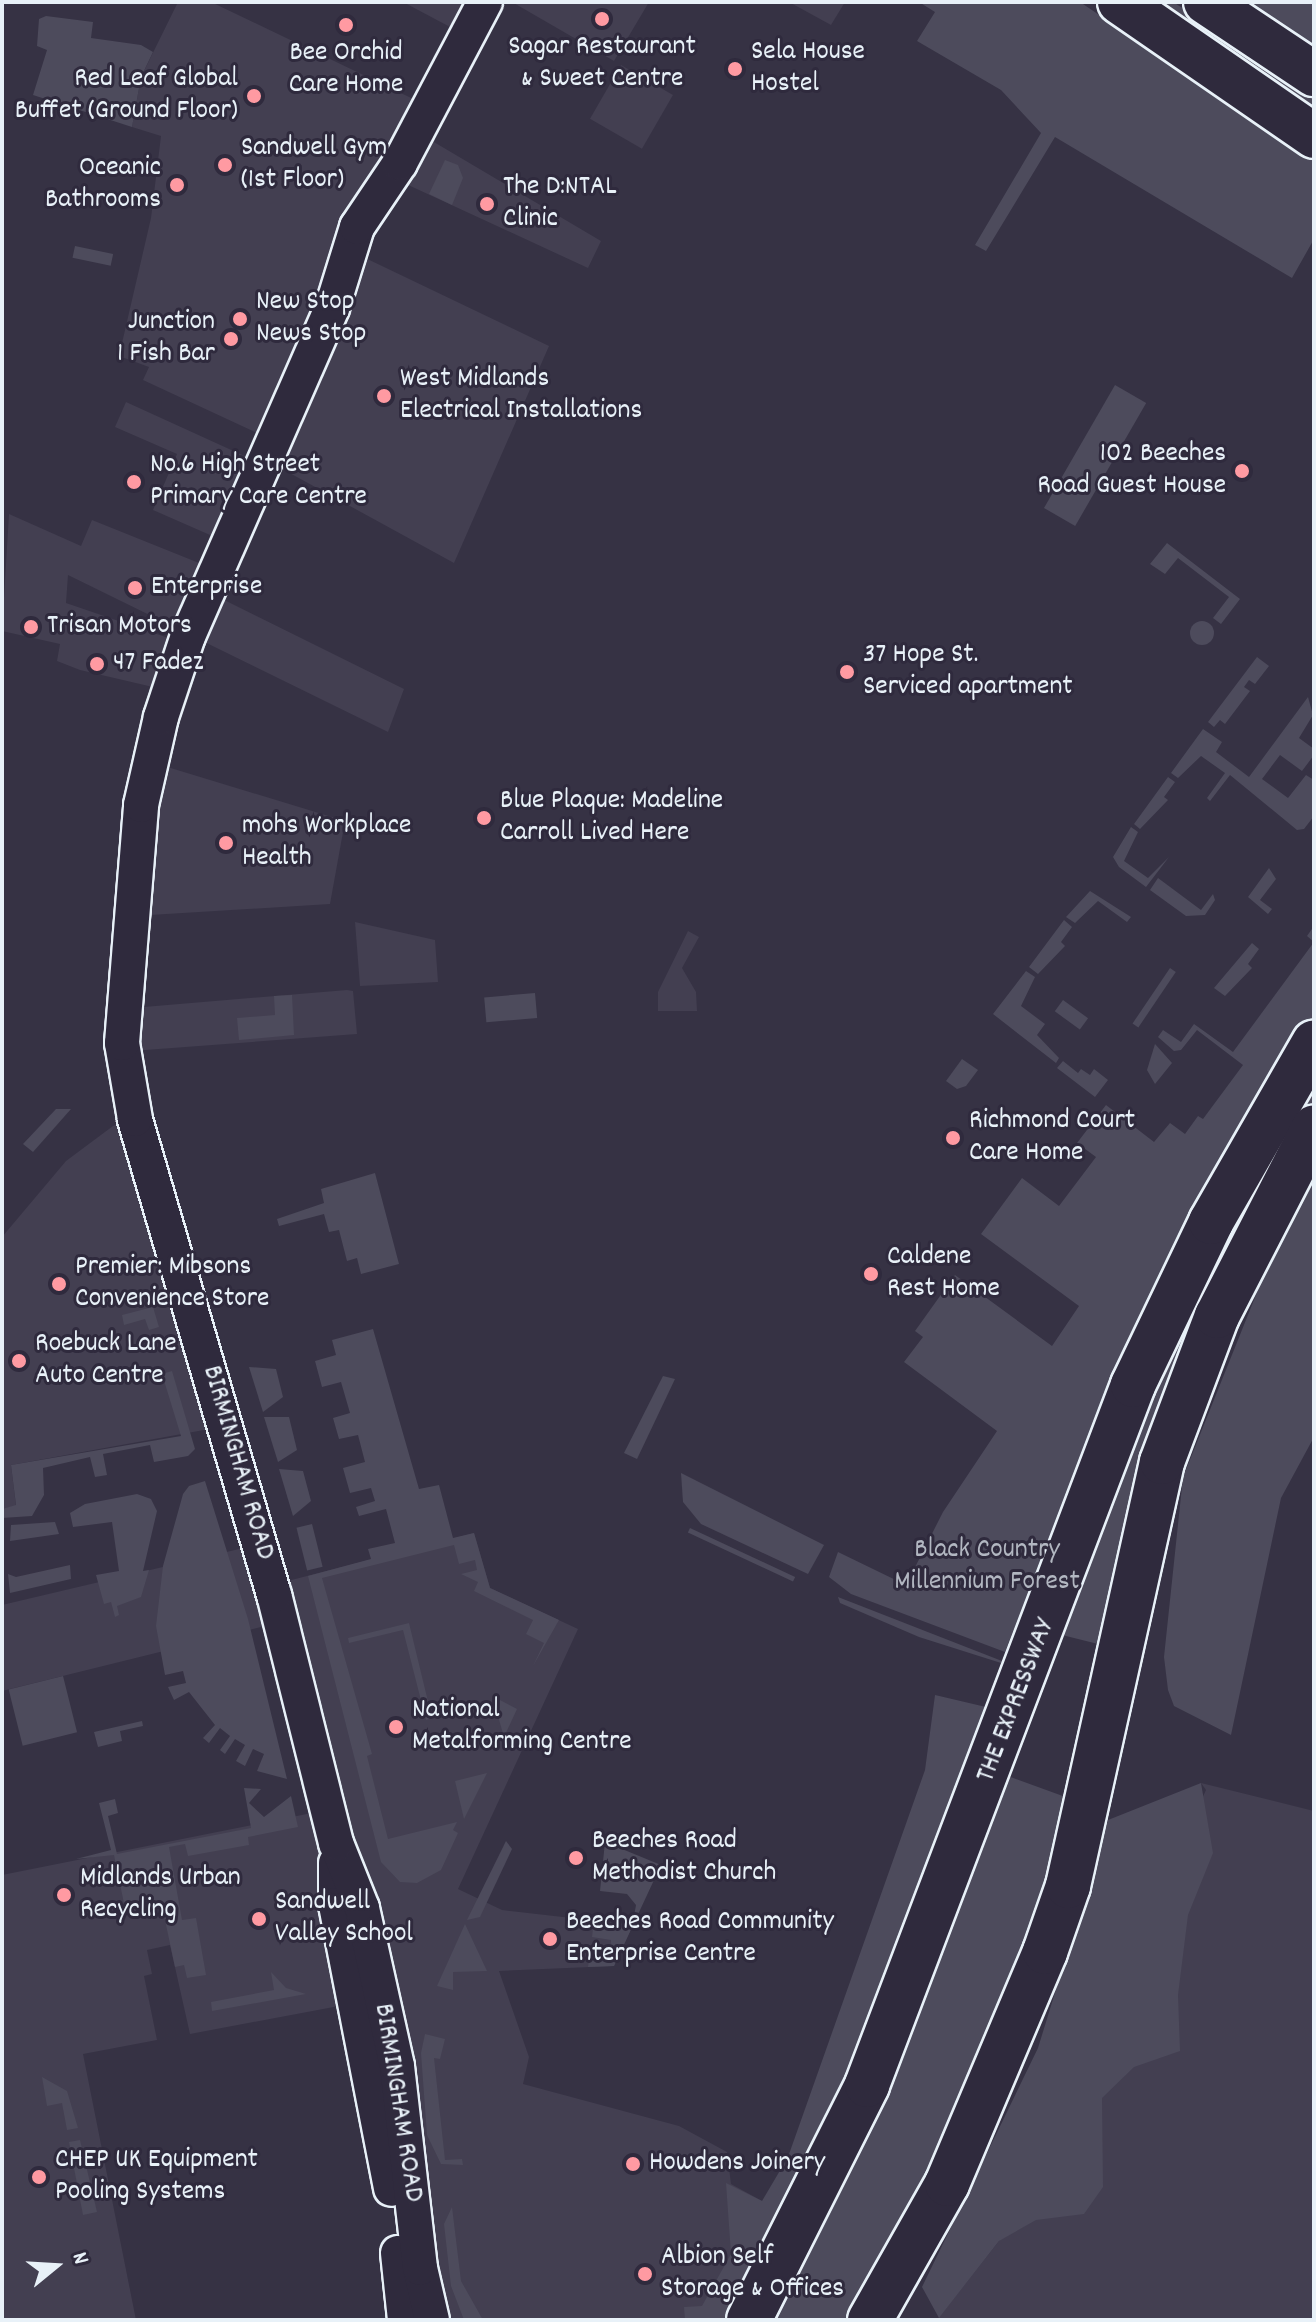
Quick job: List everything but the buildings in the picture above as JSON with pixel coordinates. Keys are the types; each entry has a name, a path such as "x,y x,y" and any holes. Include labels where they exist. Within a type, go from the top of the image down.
{"highway":[{"path":"1120,2 1314,136"},
{"path":"1206,2 1314,74"},
{"name":"THE EXPRESSWAY","path":"749,2320 867,2085 1040,1640 1133,1385 1211,1222 1314,1043"},
{"path":"870,2320 947,2184 1004,2058 1068,1886 1162,1462 1217,1316 1314,1127"}],"street":[{"name":"BIRMINGHAM ROAD","path":"432,2320 420,2268 397,2066 362,1908 336,1843 274,1595 135,1119 132,1086 122,1043 131,970 141,805 161,717 188,636 332,308 357,227 400,163 485,2"},
{"name":"BIRMINGHAM ROAD","path":"336,1843 336,1905 391,2192 405,2320"}],"shaded area":[{"path":"178,2 211,2 430,107 417,132 601,241 588,268 393,178 359,255 549,346 454,563 264,459 272,440 143,380 149,367 119,356 151,218 161,136 132,127 141,77"},
{"path":"403,2 485,2 467,36"},
{"path":"512,2 649,2 614,61"},
{"path":"789,2 845,2 831,25"},
{"path":"621,65 673,95 642,149 590,119"},
{"path":"126,402 262,464 226,542 153,510 177,454 115,427"},
{"path":"9,514 81,546 92,520 214,569 206,591 404,689 388,732 68,575 66,603 186,644 170,691 80,670 57,661 60,644 2,631"},
{"path":"151,762 345,821 330,904 134,916"},
{"path":"355,922 435,940 438,982 360,986"},
{"path":"688,931 699,937 682,968 696,992 697,1011 658,1011 658,992"},
{"path":"353,991 357,1034 132,1051 132,1008"},
{"path":"135,1119 226,1426 11,1465 16,1506 2,1509 2,1237 66,1161 113,1126"},
{"path":"474,1533 490,1588 578,1629 458,1889 502,1910 633,1925 614,1966 499,1971 529,2057 523,2084 679,2126 727,2152 731,2184 762,2201 702,2320 418,2320 355,2003 190,2034 170,1945 147,1950 152,1974 144,1976 157,2040 83,2054 136,2320 2,2320 2,1875 327,1810 281,1622 2,1691 2,1605 260,1544 272,1585"},
{"path":"1201,1783 1314,1811 1314,2320 937,2320 999,2241 1206,1790"}],"green space":[{"path":"919,2 1080,2 1314,160 1314,239 1292,278 1055,137 986,251 975,245 1041,133 1001,90 917,41 935,12"},
{"path":"1149,2 1173,2 1314,92 1314,118"},
{"path":"1245,2 1314,2 1314,49"},
{"path":"46,16 93,22 91,38 141,45 153,52 141,77 132,127 33,95 47,50 37,46 39,19"},
{"path":"445,160 458,165 463,178 452,205 429,194"},
{"path":"75,246 113,254 111,266 73,258"},
{"path":"1115,385 1146,403 1075,526 1044,508"},
{"path":"1167,543 1240,599 1221,624 1213,618 1229,597 1178,558 1165,574 1150,564"},
{"path":"1197,621 1207,621 1214,628 1214,638 1207,645 1197,645 1190,638 1190,628"},
{"path":"1257,657 1269,666 1255,684 1249,680 1244,687 1250,691 1225,724 1220,720 1214,727 1208,722"},
{"path":"1308,697 1313,715 1299,738 1314,749 1314,755 1302,771 1280,755 1262,779 1288,798 1306,775 1314,780 1314,816 1304,829 1297,830 1230,775 1210,801 1207,798 1225,773 1201,756 1178,778 1171,773 1203,729 1222,742 1216,752 1249,777"},
{"path":"1168,777 1175,782 1164,797 1168,800 1140,829 1134,824"},
{"path":"1131,827 1138,832 1124,861 1148,878 1169,857 1146,887 1119,867 1113,857"},
{"path":"1269,868 1276,879 1260,900 1272,909 1268,914 1248,897"},
{"path":"1158,878 1201,910 1213,894 1215,900 1205,915 1186,916 1150,890"},
{"path":"1090,891 1131,917 1127,922 1098,901 1075,923 1066,917"},
{"path":"1064,920 1072,927 1061,942 1065,946 1038,974 1029,967"},
{"path":"1314,926 1314,942 1307,936"},
{"name":"Black Country Millennium Forest","path":"1314,942 1314,1017 1243,1135 1028,1636 1013,1631 1005,1652 851,1594 829,1577 838,1552 906,1585 943,1512 997,1431 904,1362 923,1337 915,1331 955,1275 1052,1346 1079,1306 981,1234 1022,1178 1059,1206 1096,1157 1077,1143 1106,1105 1154,1142 1170,1123 1185,1134 1198,1116 1203,1119 1243,1065 1197,1030 1181,1050 1174,1051 1158,1037 1163,1030 1181,1042 1194,1024 1233,1052"},
{"path":"1252,943 1259,949 1248,964 1252,968 1225,996 1214,988"},
{"path":"1170,968 1176,972 1138,1027 1133,1024"},
{"path":"1026,971 1035,977 1021,1006 1045,1024 1037,1035 1059,1058 1056,1063 993,1014"},
{"path":"535,993 537,1018 486,1022 484,997"},
{"path":"292,995 294,1035 239,1040 237,1018 275,1015 274,996"},
{"path":"1063,1000 1088,1018 1080,1030 1055,1011"},
{"path":"1155,1044 1172,1063 1155,1084 1147,1070"},
{"path":"962,1059 978,1070 966,1086 957,1089 946,1081"},
{"path":"1063,1061 1078,1073 1081,1069 1090,1075 1094,1069 1108,1080 1095,1097 1057,1068"},
{"path":"1314,1071 1314,1101 1298,1127 1102,1645 1058,1634 1173,1341"},
{"path":"56,1109 71,1109 33,1152 23,1144"},
{"path":"375,1173 399,1264 361,1274 357,1258 347,1261 339,1230 329,1232 324,1214 279,1226 277,1219 324,1203 321,1189"},
{"path":"1314,1179 1314,1437 1281,1498 1231,1735 1174,1706 1168,1690 1164,1657 1183,1477 1276,1245"},
{"path":"153,1307 159,1327 149,1330 145,1319 124,1325 122,1315"},
{"path":"373,1329 419,1489 439,1485 453,1538 474,1533 490,1588 559,1620 533,1666 544,1643 526,1634 533,1620 474,1591 478,1582 461,1574 477,1570 475,1560 459,1564 454,1545 322,1578 372,1754 367,1756 388,1839 457,1822 453,1830 458,1833 441,1870 417,1883 400,1882 381,1862 308,1576 371,1559 368,1549 395,1543 386,1509 359,1516 356,1507 375,1501 371,1488 350,1493 343,1468 365,1462 358,1435 339,1439 333,1418 350,1413 341,1382 322,1387 315,1361 336,1355 332,1340"},
{"path":"249,1367 276,1369 283,1397 263,1412"},
{"path":"172,1371 195,1449 188,1456 154,1462 150,1445 103,1454 107,1475 95,1477 90,1457 43,1468 44,1495 32,1516 2,1518 2,1509 16,1505 11,1465 181,1436 162,1374"},
{"path":"663,1376 675,1379 637,1459 624,1453"},
{"path":"264,1417 289,1417 297,1450 278,1462"},
{"path":"279,1469 303,1471 311,1501 293,1516"},
{"path":"681,1473 824,1545 808,1574 701,1524 683,1502"},
{"path":"205,1481 248,1619 287,1779 257,1771 264,1754 253,1749 245,1766 236,1761 245,1745 235,1739 225,1754 220,1750 230,1736 220,1728 209,1743 203,1738 215,1725 189,1692 174,1700 168,1687 186,1683 183,1671 165,1675 156,1626 163,1566 183,1494 189,1486"},
{"path":"137,1494 151,1499 157,1511 143,1571 149,1570 141,1597 117,1606 119,1615 115,1617 111,1602 104,1604 96,1575 119,1571 112,1522 73,1527 70,1513 85,1504"},
{"path":"55,1522 59,1534 10,1541 11,1525"},
{"path":"312,1524 323,1567 307,1571 296,1528"},
{"path":"690,1528 795,1577 793,1582 688,1533"},
{"path":"70,1565 71,1579 10,1593 8,1574 16,1577"},
{"path":"838,1597 1002,1661 919,1637 840,1603"},
{"path":"409,1623 432,1718 426,1720 403,1630 349,1643 348,1638"},
{"path":"63,1676 77,1732 23,1746 9,1690"},
{"path":"935,1695 986,1707 975,1736 989,1741 915,1931 733,2320 685,2320 684,2307 702,2306 731,2254 726,2183 762,2201 788,2157 925,1770"},
{"path":"493,1699 517,1709 504,1737"},
{"path":"142,1721 143,1726 120,1731 122,1741 98,1747 94,1732"},
{"path":"487,1773 464,1819 455,1781"},
{"path":"1005,1775 1071,1799 1045,1904 937,2169 889,2237 845,2320 768,2320"},
{"path":"1201,1783 1213,1853 1188,1915 1178,1995 1180,2051 1134,2067 1102,2098 1103,2187 1084,2214 1036,2220 999,2241 939,2318 922,2287 1038,2048 1108,1820"},
{"path":"244,1788 261,1789 249,1803 264,1817 291,1796 298,1827 248,1837 249,1845 188,1856 185,1844 169,1847 182,1920 196,1918 206,1975 187,1978 184,1965 175,1967 162,1906 126,1913 114,1855 76,1859 111,1850 99,1803 115,1799 118,1813 108,1816 117,1854 251,1828"},
{"path":"506,1841 512,1849 480,1917 467,1920"},
{"path":"605,1842 661,1865 614,1966 588,1967 589,1960 609,1962 611,1940 592,1937 594,1920 623,1924 634,1916 636,1905 627,1894 600,1891"},
{"path":"465,1924 487,1971 453,1972 453,1990 437,1986"},
{"path":"271,1972 286,1988 306,1994 212,2011 211,2002 274,1990"},
{"path":"425,2034 445,2039 440,2059 434,2058 445,2160 462,2159 463,2165 441,2164 427,2135 421,2053"},
{"path":"42,2077 67,2091 78,2128 67,2130 62,2103 47,2106"},
{"path":"80,2140 97,2212 83,2215 69,2142"},
{"path":"452,2207 461,2281 483,2320 464,2320 451,2286 444,2224"}],"place":[{"name":"Sagar Restaurant & Sweet Centre","path":"602,19"},
{"name":"Bee Orchid Care Home","path":"346,25"},
{"name":"Sela House Hostel","path":"735,69"},
{"name":"Red Leaf Global Buffet (Ground Floor)","path":"254,96"},
{"name":"Sandwell Gym (1st Floor)","path":"225,165"},
{"name":"Oceanic Bathrooms","path":"177,185"},
{"name":"The D:NTAL Clinic","path":"487,204"},
{"name":"New Stop News Stop","path":"240,319"},
{"name":"Junction 1 Fish Bar","path":"231,339"},
{"name":"West Midlands Electrical Installations","path":"384,396"},
{"name":"102 Beeches Road Guest House","path":"1242,471"},
{"name":"No.6 High Street Primary Care Centre","path":"134,482"},
{"name":"Enterprise","path":"135,588"},
{"name":"Trisan Motors","path":"31,627"},
{"name":"47 Fadez","path":"97,664"},
{"name":"37 Hope St. Serviced apartment","path":"847,672"},
{"name":"Blue Plaque: Madeline Carroll Lived Here","path":"484,818"},
{"name":"mohs Workplace Health","path":"226,843"},
{"name":"Richmond Court Care Home","path":"953,1138"},
{"name":"Caldene Rest Home","path":"871,1274"},
{"name":"Premier: Mibsons Convenience Store","path":"59,1284"},
{"name":"Roebuck Lane Auto Centre","path":"19,1361"},
{"name":"National Metalforming Centre","path":"396,1727"},
{"name":"Beeches Road Methodist Church","path":"576,1858"},
{"name":"Midlands Urban Recycling","path":"64,1895"},
{"name":"Sandwell Valley School","path":"259,1919"},
{"name":"Beeches Road Community Enterprise Centre","path":"550,1939"},
{"name":"Howdens Joinery","path":"633,2164"},
{"name":"CHEP UK Equipment Pooling Systems","path":"39,2177"},
{"name":"Albion Self Storage & Offices","path":"645,2274"}]}
